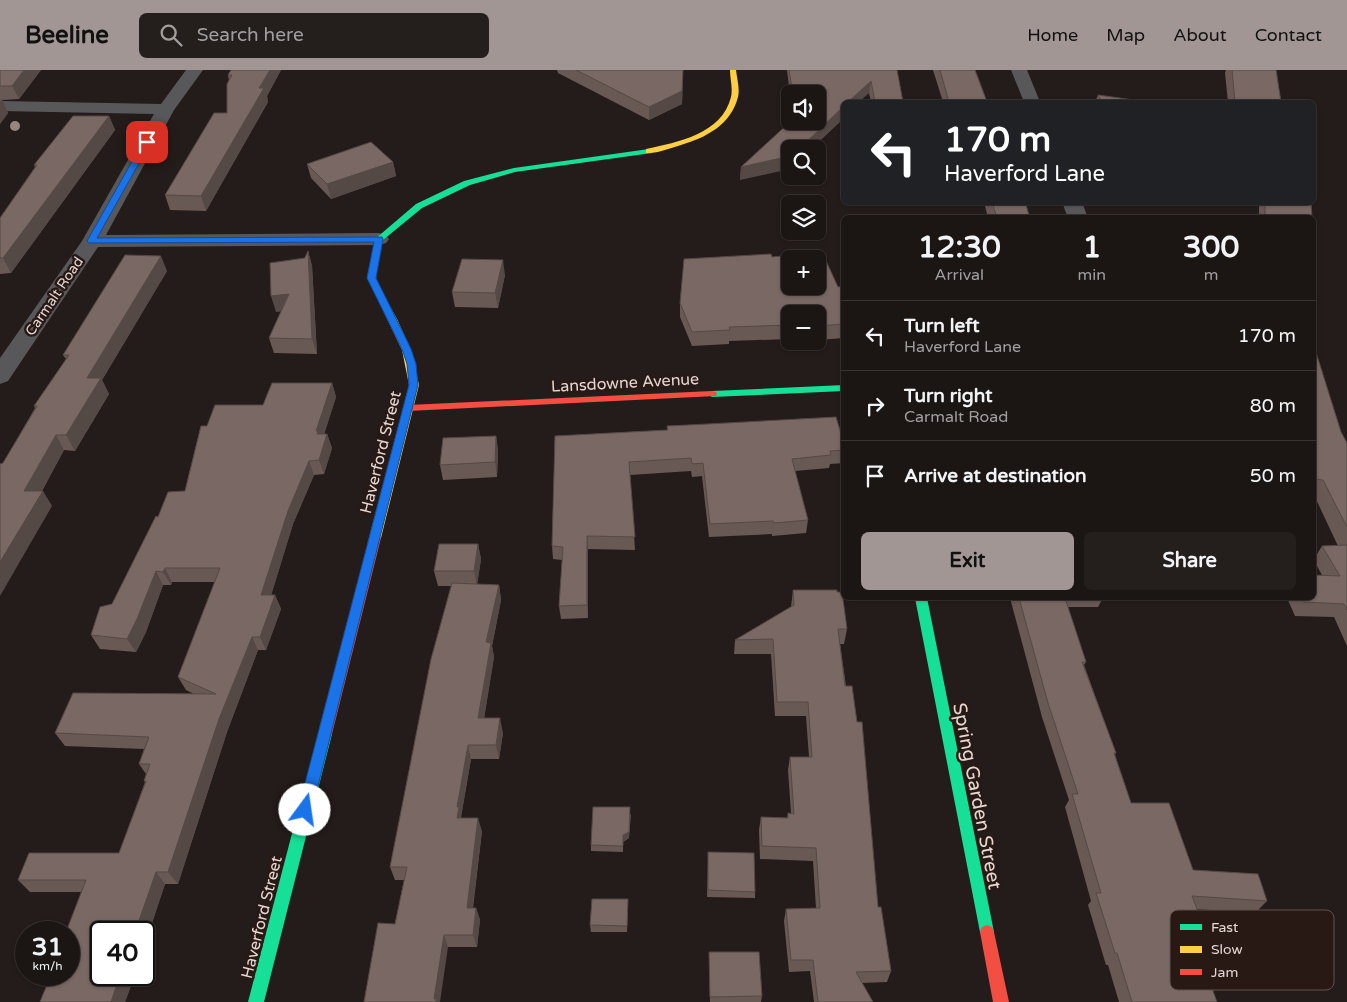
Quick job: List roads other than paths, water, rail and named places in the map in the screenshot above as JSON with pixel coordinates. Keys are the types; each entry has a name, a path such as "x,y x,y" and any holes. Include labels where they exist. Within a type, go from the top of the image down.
{"street":[{"name":"Carmalt Road","path":"0,376 92,241 166,109 195,70"},
{"path":"92,241 379,239 419,206 467,183 514,170 637,154 693,140 721,123 734,98 733,70"},
{"path":"1020,70 1031,100"},
{"path":"0,106 166,109"},
{"name":"Haverford Street","path":"256,1002 414,385 412,364 407,349 371,278 379,239"},
{"name":"Lansdowne Avenue","path":"408,408 841,388"},
{"name":"Spring Garden Street","path":"921,600 1001,1002"}]}
